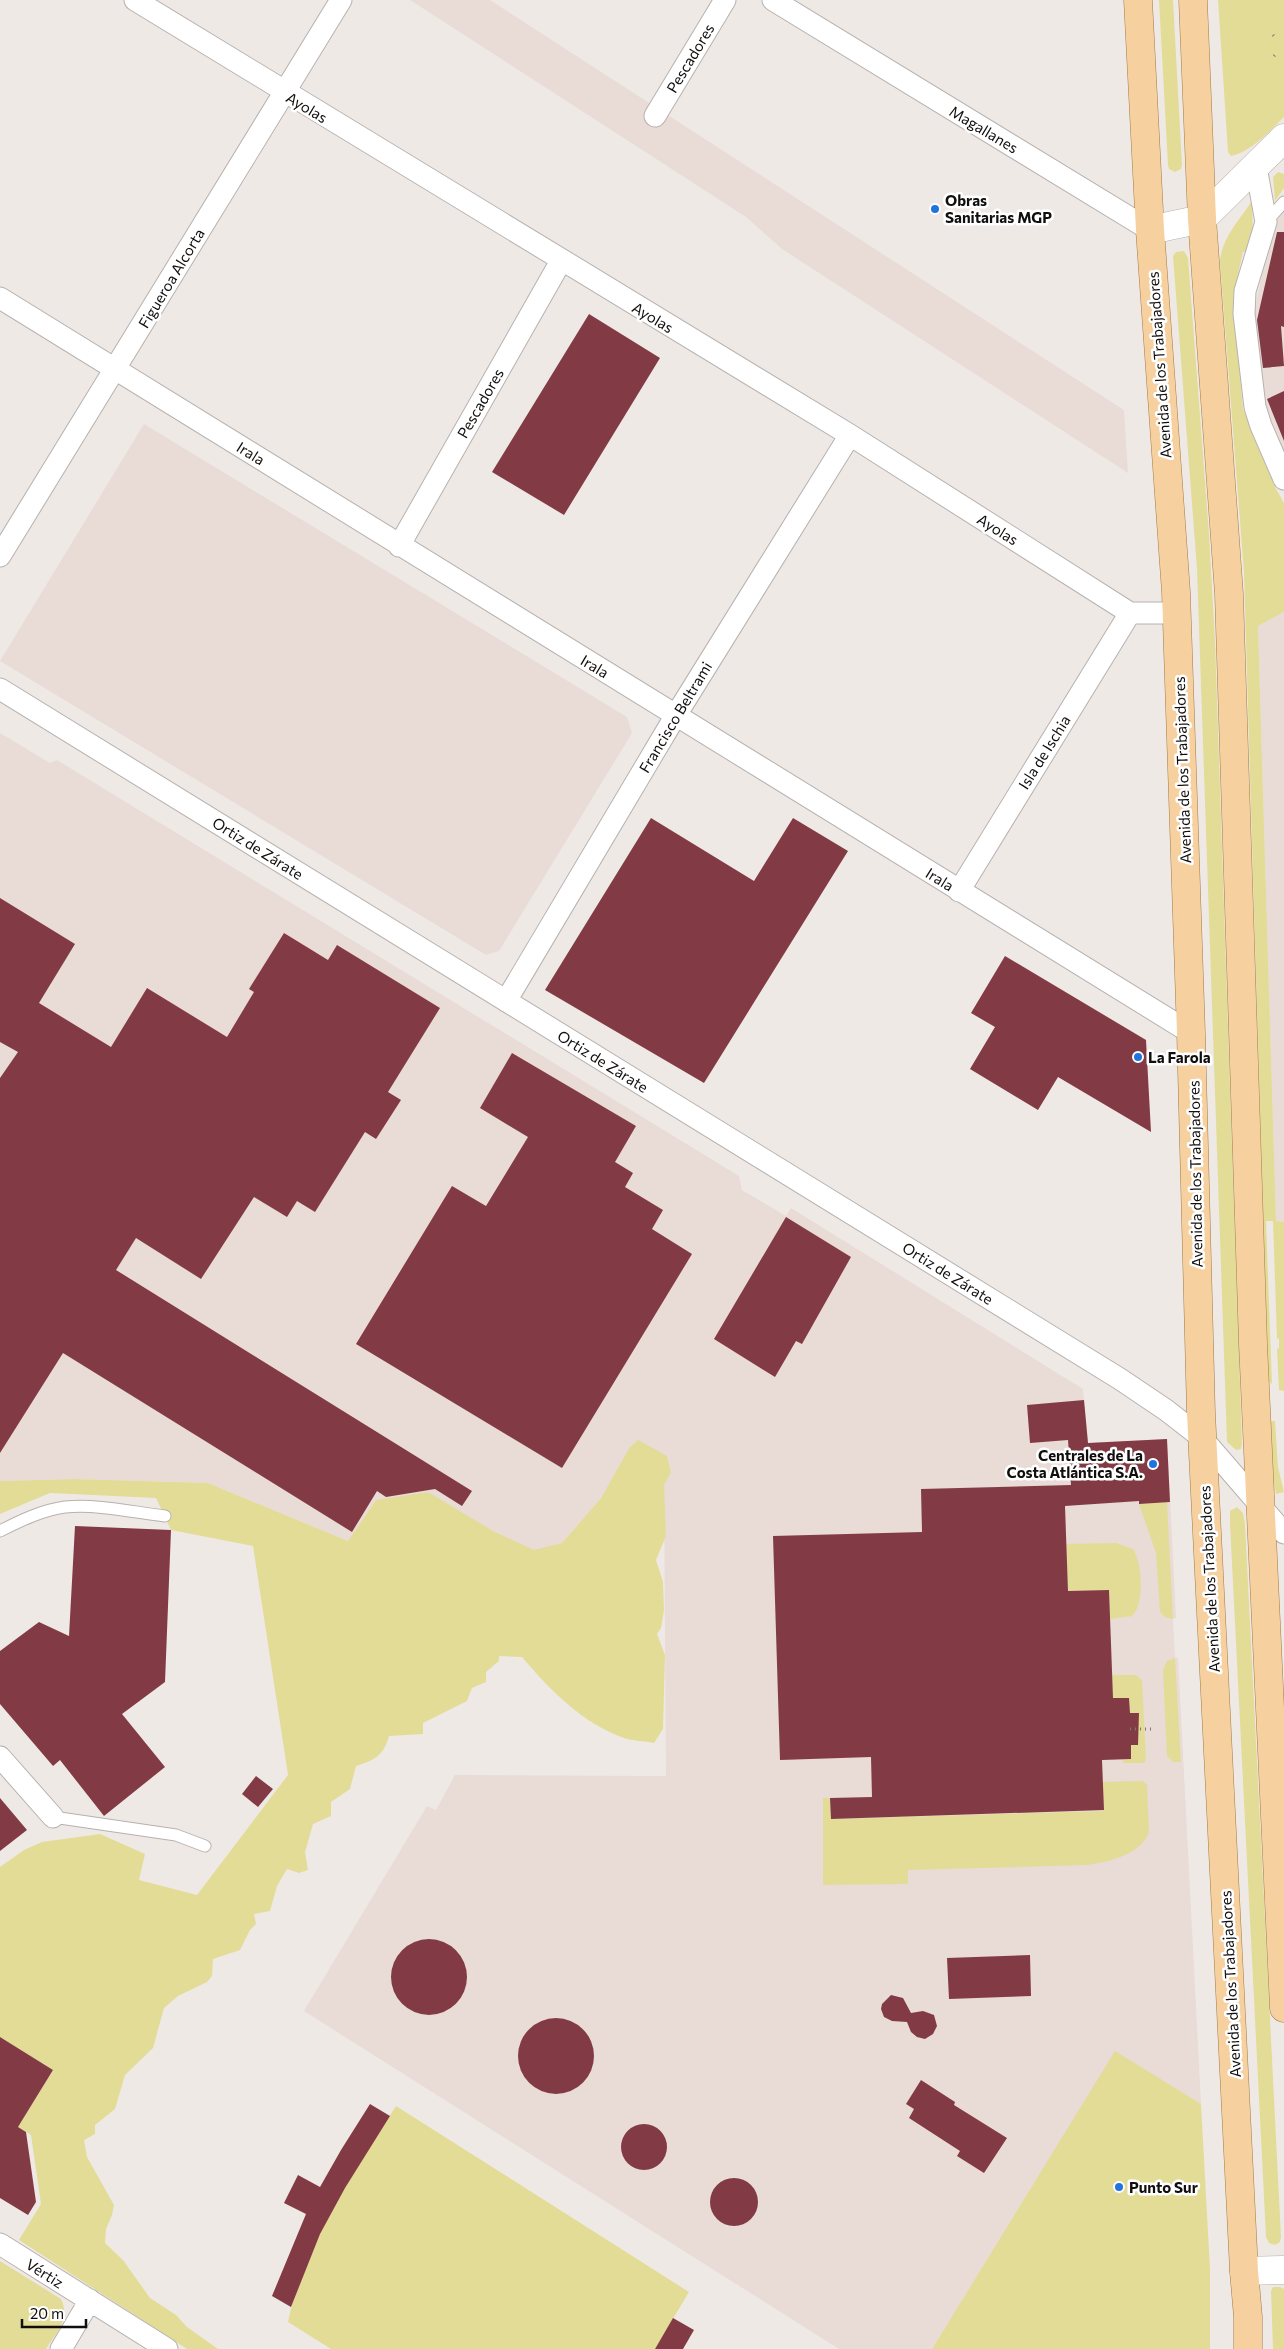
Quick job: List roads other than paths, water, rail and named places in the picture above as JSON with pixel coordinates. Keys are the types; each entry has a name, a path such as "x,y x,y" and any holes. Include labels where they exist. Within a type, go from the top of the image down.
{"main road":[{"name":"Avenida de los Trabajadores","path":"1138,0 1150,230 1177,613 1202,1438 1244,2271 1248,2317 1248,2349"},
{"path":"1193,0 1202,219 1229,594 1253,1334 1261,1506 1281,1734 1284,2008"},
{"path":"1150,230 1202,219 1274,152"},
{"path":"1244,2271 1284,2270"}],"street":[{"name":"Ayolas","path":"135,0 284,93 850,435 1130,613"},
{"name":"Figueroa Alcorta","path":"0,556 341,0"},
{"name":"Pescadores","path":"655,116 726,0"},
{"name":"Magallanes","path":"774,0 1150,230"},
{"path":"1274,152 1266,222 1245,291 1244,314 1255,407 1266,440 1284,480"},
{"name":"Pescadores","path":"399,546 561,261"},
{"name":"Irala","path":"0,298 116,368 399,546 1191,1033"},
{"name":"Francisco Beltrami","path":"506,1001 676,715 850,435"},
{"path":"1130,613 1177,613"},
{"name":"Isla de Ischia","path":"959,891 1130,613"},
{"name":"Ortiz de Zárate","path":"0,689 1120,1379 1166,1410 1202,1438 1284,1533"},
{"path":"0,1757 53,1817"},
{"name":"Vértiz","path":"0,2244 167,2349"},
{"path":"61,2349 90,2300"}],"lane":[{"path":"1266,222 1284,202"},
{"path":"0,1531 39,1513 64,1507 92,1507 165,1516"},
{"path":"53,1817 176,1835 205,1846"}],"place":[{"name":"Obras Sanitarias MGP","path":"935,209"},
{"name":"La Farola","path":"1138,1057"},
{"name":"Centrales de La Costa Atlántica S.A.","path":"1153,1464"},
{"name":"Punto Sur","path":"1119,2187"}]}
